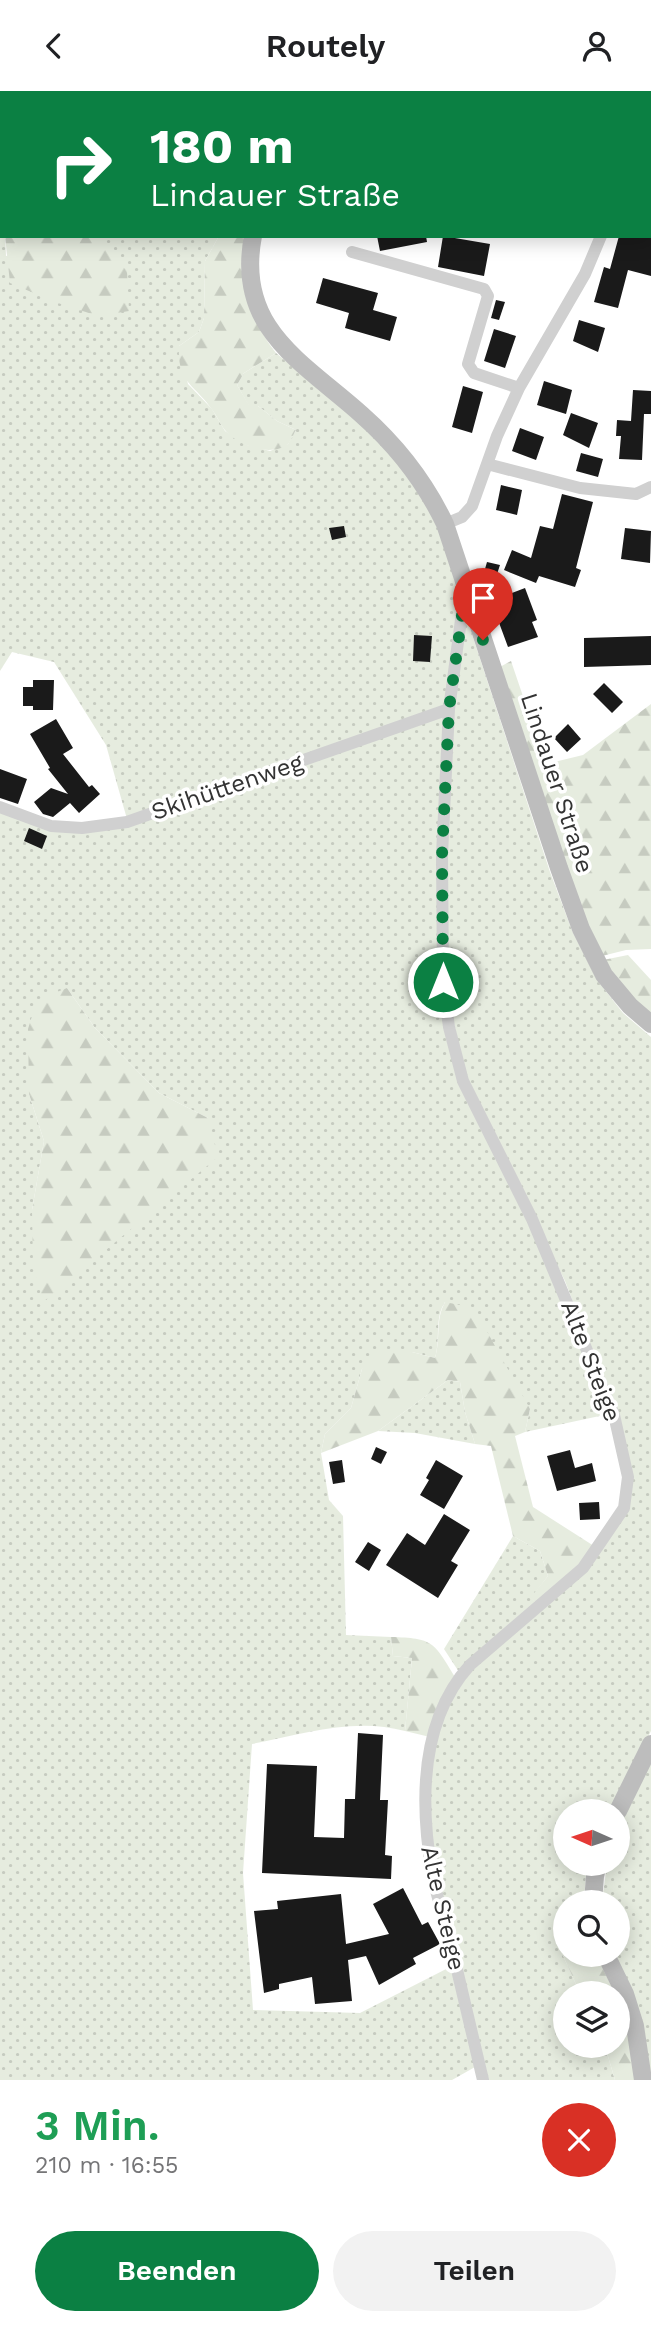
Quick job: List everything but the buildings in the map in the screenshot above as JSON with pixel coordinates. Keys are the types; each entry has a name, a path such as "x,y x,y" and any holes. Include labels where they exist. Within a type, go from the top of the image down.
{"main road":[{"name":"Lindauer Straße","path":"253,238 250,283 259,310 273,336 399,451 432,496 445,524 581,929 604,975 630,1006 651,1024"},
{"path":"624,1799 651,1744"},
{"path":"612,1967 625,1994 635,2026 643,2080"}],"street":[{"path":"445,524 462,517 472,506 497,436 519,388 585,274 600,238"},
{"path":"352,252 484,289 488,296 468,363 474,373 519,388"},
{"path":"487,464 580,488 636,494 651,487"},
{"name":"Alte Steige","path":"466,586 449,709 442,855 443,982 449,1027 463,1081 532,1219 609,1403 623,1449 628,1478 624,1508 583,1568 458,1678 439,1718 428,1758 425,1823 433,1876 483,2080"},
{"name":"Skihüttenweg","path":"0,807 51,826 82,828 128,822 449,709"}],"green space":[{"path":"0,238 5,238 6,256 104,238 218,238 205,261 204,318 199,332 179,346 188,384 212,409 225,431 247,445 270,451 288,444 296,430 277,421 258,406 249,406 237,385 244,373 276,353 358,421 394,456 426,500 460,591 445,715 446,1027 609,1414 525,1432 530,1409 445,1302 440,1315 435,1358 412,1352 362,1369 351,1408 325,1434 321,1453 329,1500 343,1516 346,1635 391,1637 393,1656 412,1658 405,1731 386,1727 348,1726 252,1744 243,1873 253,2010 360,2013 452,1966 475,2067 452,2080 0,2080 0,805 50,824 81,825 127,819 106,745 54,662 12,652 0,671","holes":["67,988 95,1028 159,1093 208,1118 32,1210 44,1141 29,1094"]},
{"path":"5,238 104,238 127,271 129,311 98,316 10,283"},
{"path":"218,238 247,238 254,312 259,326 276,353 244,373 237,385 249,405 258,406 277,421 296,430 288,444 281,448 254,448 229,435 184,376 179,359 179,346 199,332 204,318 205,261"},
{"path":"465,613 550,872 573,933 597,980 623,1013 651,1037 651,1731 617,1799 553,1799 553,1876 586,1876 585,1890 553,1890 553,1967 568,1967 575,1981 553,1981 553,2058 609,2058 615,2080 485,2080 436,1875 429,1823 430,1759 444,1715 462,1681 627,1511 632,1477 602,1377 565,1281 466,1079 445,981 445,855 453,709"},
{"path":"511,661 546,764 583,755 651,704 651,949 626,950 602,956 586,925 498,668"},
{"path":"628,955 651,980 651,1016 635,1002 603,960"},
{"path":"67,988 95,1028 159,1093 208,1118 218,1157 43,1302 33,1263 32,1210 44,1141 29,1094 28,1029 37,1000"},
{"path":"445,1302 474,1308 530,1409 525,1432 515,1436 533,1507 594,1546 581,1566 536,1603 530,1598 548,1576 540,1551 513,1536 491,1446 475,1444 465,1412 460,1382 448,1380 378,1431 321,1453 325,1434 351,1408 362,1369 378,1353 412,1352 435,1358 440,1316"},
{"path":"448,1380 460,1382 465,1412 475,1444 415,1433 378,1431"},
{"path":"513,1536 540,1551 548,1576 531,1598 536,1603 459,1672 444,1649"},
{"path":"391,1637 416,1639 431,1644 455,1677 430,1737 405,1731 412,1658 393,1656"},
{"path":"651,1758 651,2080 630,2009 630,1981 622,1981 618,1967 630,1967 630,1890 604,1890 605,1876 630,1876 630,1803"},
{"path":"568,1967 602,1967 609,1981 575,1981"},
{"path":"630,2040 636,2080 615,2080 609,2058 630,2058"}],"route":[{"path":"443,982 442,855 449,709 466,586 483,640"}]}
